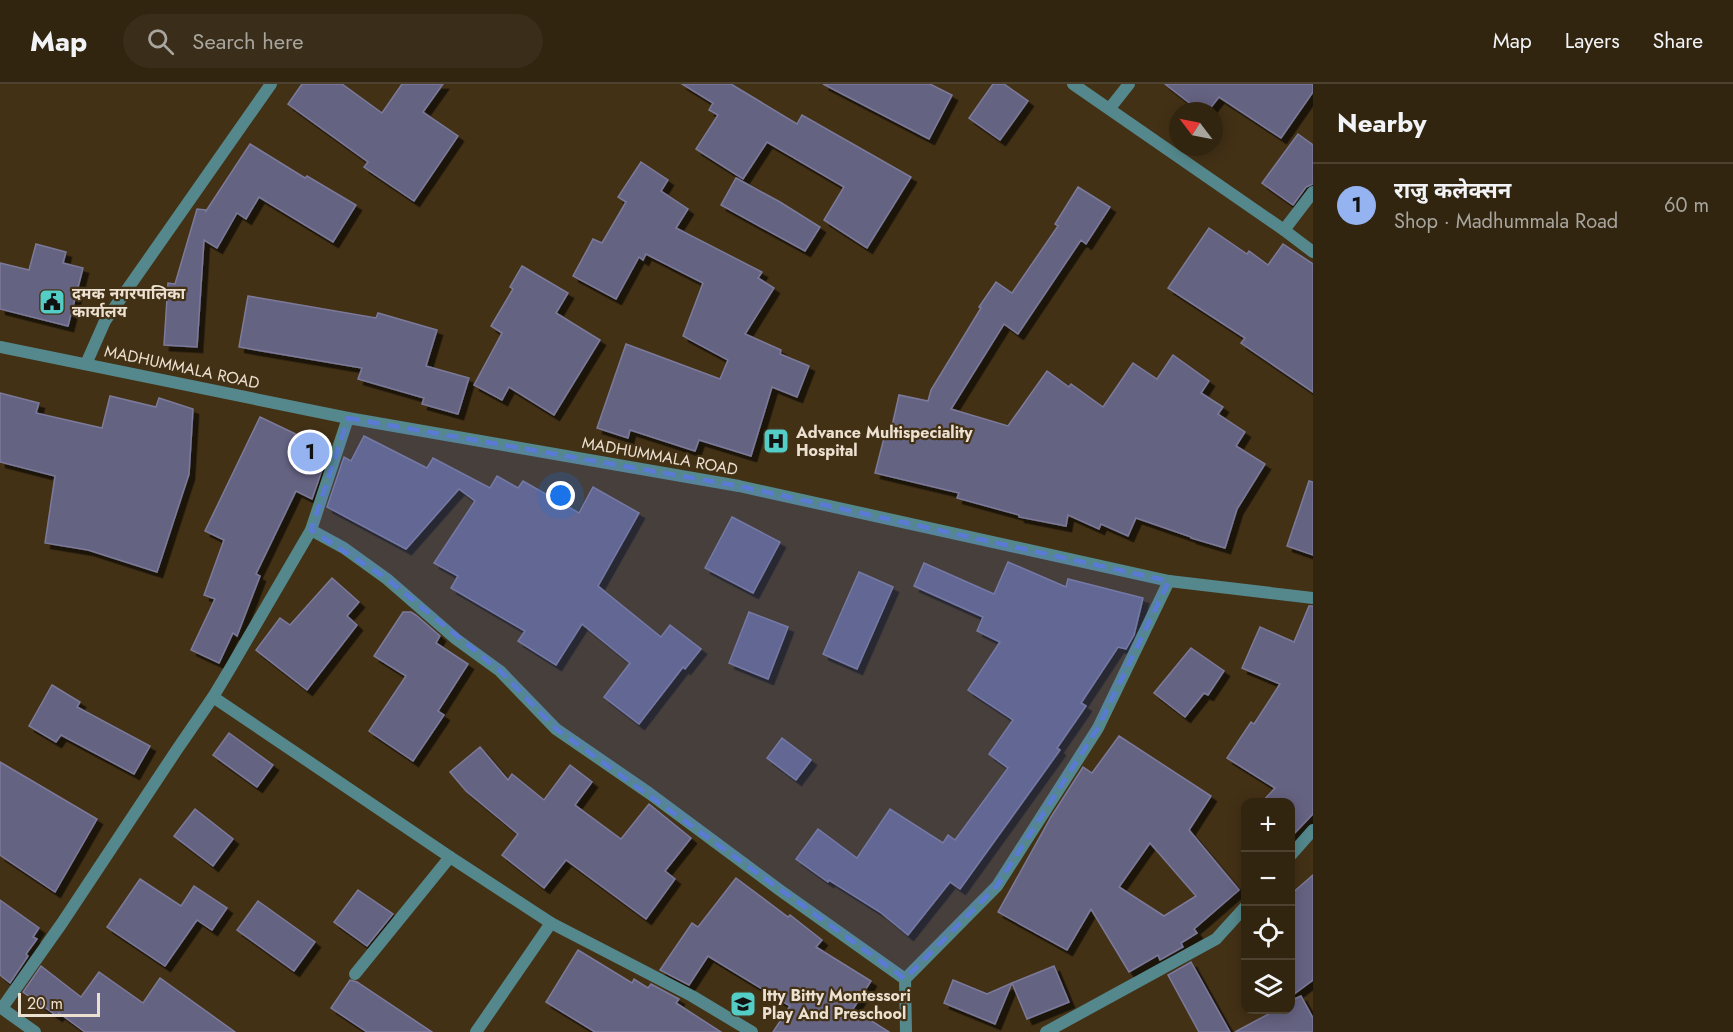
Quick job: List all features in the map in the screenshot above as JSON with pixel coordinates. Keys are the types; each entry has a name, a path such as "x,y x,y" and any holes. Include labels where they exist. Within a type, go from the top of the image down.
{"street":[{"path":"86,364 105,321 271,84"},
{"path":"1073,84 1313,252"},
{"path":"1110,108 1129,84"},
{"path":"1284,230 1313,192"},
{"name":"MADHUMMALA ROAD","path":"0,347 348,418 739,486 1169,581 1313,598"},
{"path":"35,1032 1,1008 62,923 213,697 311,530 348,418"},
{"path":"311,530 344,549 387,579 456,639 500,671 556,729 905,979"},
{"path":"906,1032 905,979 997,885 1098,728 1169,581"},
{"path":"213,697 550,923 692,996 752,1032"},
{"path":"1294,852 1313,830"},
{"path":"355,974 450,858"},
{"path":"1046,1032 1216,939 1241,911"},
{"path":"476,1032 550,923"}],"highlighted area":[{"path":"348,418 739,486 1169,581 1098,728 997,886 905,979 556,729 500,671 387,579 311,530"}],"building":[{"path":"302,84 342,84 382,113 402,84 443,84 423,112 458,136 414,201 364,167 368,162 288,104"},
{"path":"682,84 731,84 797,124 802,115 911,177 867,248 824,220 844,187 767,142 743,179 696,149 718,115 709,110 713,103"},
{"path":"823,84 930,84 952,95 929,139"},
{"path":"993,84 1004,84 1028,101 1000,140 969,118"},
{"path":"1165,84 1313,84 1313,92 1281,138 1219,97 1215,102 1188,102"},
{"path":"1298,134 1313,145 1313,184 1306,187 1293,205 1262,183"},
{"path":"250,144 305,178 307,176 356,205 333,242 259,197 246,219 237,213 217,248 204,240 197,347 164,345 168,283 175,284 197,209 206,211"},
{"path":"641,162 668,180 661,191 688,209 676,228 762,272 758,278 774,288 745,334 781,350 780,354 809,366 797,397 772,387 751,456 699,440 695,451 630,430 628,438 597,428 626,344 720,379 728,360 683,336 703,283 646,254 643,260 639,257 616,299 573,276 593,239 602,243 626,202 618,197"},
{"path":"736,178 820,227 805,251 721,205"},
{"path":"1078,187 1110,207 1086,244 1081,240 1018,334 1004,324 951,409 1008,426 1047,371 1069,387 1071,384 1103,407 1133,363 1157,379 1173,355 1209,381 1201,393 1223,407 1218,414 1245,432 1236,446 1265,464 1237,509 1225,548 1136,518 1128,536 1101,524 1099,529 1068,515 1066,526 1019,517 1019,515 957,498 959,493 875,473 885,434 890,435 899,395 928,401 931,390 996,282 1012,293 1058,226 1055,224"},
{"path":"1209,228 1247,254 1249,251 1268,265 1283,244 1313,264 1313,392 1241,343 1245,338 1168,288"},
{"path":"36,244 66,252 63,263 83,268 68,326 0,309 0,263 29,270"},
{"path":"522,266 568,293 556,313 600,340 554,415 509,387 502,400 474,385 502,333 491,326 513,289 510,287"},
{"path":"248,296 376,318 378,313 437,330 426,366 469,378 458,414 422,404 424,398 358,379 362,368 239,347"},
{"path":"0,393 39,403 36,413 102,428 110,396 156,407 159,398 193,409 189,474 157,572 88,550 45,543 55,476 0,462"},
{"path":"260,417 329,450 312,499 296,491 256,574 260,576 237,636 233,633 219,663 191,650 215,599 204,595 224,540 205,531"},
{"path":"364,436 427,468 433,458 490,488 497,476 518,488 523,481 579,513 593,487 639,513 598,586 661,637 670,625 701,649 685,669 683,667 639,724 604,697 630,663 582,624 556,665 518,641 525,631 451,588 458,576 434,563 475,501 459,489 406,549 327,507 344,457 351,461"},
{"path":"1309,481 1313,482 1313,555 1287,546"},
{"path":"732,517 780,542 753,593 705,568"},
{"path":"1008,562 1066,587 1068,579 1143,598 1134,635 1126,649 1118,647 1081,703 1086,706 1057,748 1060,750 960,889 950,882 908,935 880,912 829,880 828,882 796,859 818,829 857,858 890,809 943,843 948,835 955,840 1008,768 989,754 1013,720 968,690 1000,642 977,631 983,617 914,586 924,563 994,594"},
{"path":"859,572 893,587 857,669 823,654"},
{"path":"332,578 359,602 347,616 357,625 307,690 256,650 280,618 290,625"},
{"path":"1309,606 1313,606 1313,814 1295,833 1295,798 1266,798 1275,788 1227,758 1251,722 1254,724 1280,684 1242,668 1260,627 1294,642"},
{"path":"403,612 416,615 440,636 436,643 468,664 438,711 444,715 413,761 369,731 406,676 374,656"},
{"path":"749,612 788,627 768,679 729,663"},
{"path":"1191,648 1224,671 1208,695 1204,693 1185,717 1154,693"},
{"path":"52,685 80,702 77,707 150,746 134,774 61,735 56,742 29,726"},
{"path":"229,733 273,765 257,787 213,755"},
{"path":"1119,736 1211,796 1189,830 1239,890 1194,929 1197,933 1181,943 1183,947 1160,960 1158,955 1129,972 1091,909 1067,950 998,912 1051,817 1083,767 1092,773","holes":["1150,843 1196,896 1164,916 1119,887"]},
{"path":"782,738 811,760 796,780 767,758"},
{"path":"480,747 508,780 512,774 544,800 570,765 592,782 575,805 621,839 649,804 691,838 665,871 675,879 646,919 566,860 544,888 502,855 518,834 466,791 450,772"},
{"path":"0,762 97,819 55,892 0,855"},
{"path":"195,809 233,839 213,866 174,836"},
{"path":"1313,875 1313,980 1295,993 1295,906 1295,891"},
{"path":"736,878 822,940 816,947 871,981 853,1009 889,1032 773,1032 790,1006 708,956 689,985 660,970 692,923 698,927"},
{"path":"140,879 181,906 194,886 227,908 212,930 197,920 165,966 107,927"},
{"path":"358,890 393,914 367,946 334,922"},
{"path":"0,900 39,928 33,937 37,939 10,983 0,975"},
{"path":"258,901 315,942 294,971 237,930"},
{"path":"578,950 632,983 634,979 648,988 651,984 679,999 676,1003 721,1032 595,1032 546,1002"},
{"path":"1191,962 1230,1032 1199,1032 1168,975"},
{"path":"41,966 81,997 99,972 143,1003 160,978 235,1032 85,1032 59,1013 57,1016 23,992"},
{"path":"1054,966 1069,1002 1027,1019 1012,983"},
{"path":"350,980 357,982 432,1032 367,1032 331,1008"},
{"path":"953,980 987,994 1012,983 995,1024 944,1003"},
{"path":"1301,996 1313,1018 1313,1032 1235,1032 1269,1014 1295,1014 1295,999"}],"place":[{"name":"दमक नगरपालिका कार्यालय","path":"52,302"},
{"name":"Advance Multispeciality Hospital","path":"776,441"},
{"name":"राजु कलेक्सन","path":"310,452"},
{"name":"Itty Bitty Montessori Play And Preschool","path":"743,1004"}]}
